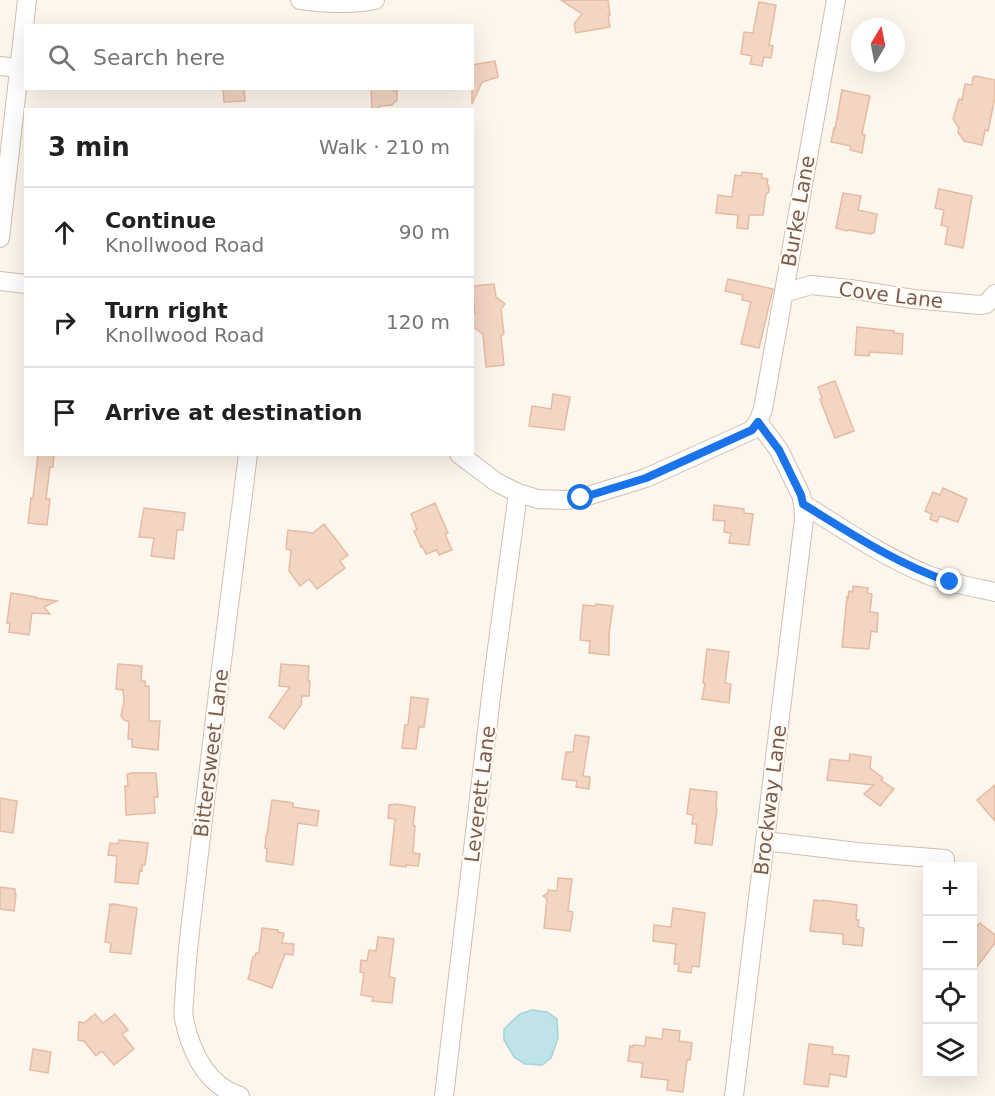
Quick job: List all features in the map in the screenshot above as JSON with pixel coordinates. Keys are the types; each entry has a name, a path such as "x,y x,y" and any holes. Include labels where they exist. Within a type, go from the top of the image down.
{"street":[{"path":"25,24 27,0"},
{"path":"300,0 358,4 375,0"},
{"name":"Burke Lane","path":"758,422 763,409 836,0"},
{"path":"0,238 24,29"},
{"path":"0,66 20,68"},
{"path":"0,281 24,284"},
{"name":"Cove Lane","path":"784,292 812,285 913,299 980,305 986,304 995,294"},
{"path":"462,456 496,482 518,493 538,499 565,500 581,498 646,478 752,430 758,422 779,450 801,495 803,504 873,547 927,574 950,582 995,592"},
{"name":"Bittersweet Lane","path":"240,1096 218,1086 208,1075 193,1050 184,1017 186,972 215,716 248,456"},
{"name":"Leverett Lane","path":"444,1096 494,671 518,493"},
{"name":"Brockway Lane","path":"734,1096 804,519 803,504"},
{"path":"765,841 945,859"}],"water":[{"path":"532,1010 547,1012 557,1019 558,1038 551,1058 542,1065 525,1064 514,1057 504,1040 504,1029 520,1014"}],"building":[{"path":"561,0 608,0 610,27 576,33 574,24 582,14"},
{"path":"759,2 776,5 769,45 773,46 771,58 764,57 762,66 750,64 752,56 741,54 744,32 753,33"},
{"path":"495,61 498,77 482,82 472,104 472,90 474,90 474,65"},
{"path":"975,76 995,80 995,97 988,131 985,130 982,145 964,141 953,119 959,99 962,100 965,84 972,85"},
{"path":"223,90 244,90 245,101 224,102"},
{"path":"371,90 397,91 397,100 392,105 372,108"},
{"path":"842,90 870,96 862,134 865,135 862,153 850,150 851,146 831,142"},
{"path":"742,172 762,174 762,178 768,179 769,187 763,215 749,215 748,229 737,228 738,215 716,213 718,195 732,197 735,175 741,176"},
{"path":"939,189 972,196 963,248 945,244 948,227 941,225 944,210 935,208"},
{"path":"843,193 861,196 858,210 877,214 874,233 836,228"},
{"path":"728,279 773,289 759,348 741,344 751,302 742,300 743,295 725,291"},
{"path":"494,284 496,297 505,304 501,309 504,365 486,367 483,334 474,327 474,286"},
{"path":"857,327 903,334 902,354 870,352 869,356 855,355"},
{"path":"835,381 854,431 835,438 820,399 822,398 818,387"},
{"path":"553,394 570,397 564,430 529,426 532,406 551,409"},
{"path":"38,456 54,456 53,467 50,467 46,499 50,499 47,525 28,523 31,498 33,498"},
{"path":"943,488 967,499 958,522 940,516 937,522 930,519 932,514 925,511 933,492 940,495"},
{"path":"435,503 448,533 445,534 452,550 439,555 437,550 426,554 421,547 414,531 417,530 411,514"},
{"path":"714,505 744,509 744,513 753,514 749,545 729,543 731,533 724,532 725,521 713,520"},
{"path":"144,508 185,513 183,530 177,530 174,559 151,556 154,538 139,537"},
{"path":"324,524 348,555 340,561 345,568 317,589 309,579 300,586 289,571 291,550 286,549 288,530 313,533"},
{"path":"853,586 868,588 867,593 872,594 870,612 878,613 877,632 871,631 869,649 842,647 847,597 849,591 853,592"},
{"path":"11,593 57,601 44,607 50,614 32,613 29,635 9,632 10,623 7,623"},
{"path":"596,604 613,606 609,655 589,653 590,641 580,640 583,605 595,606"},
{"path":"707,649 729,652 725,683 731,684 729,703 702,699"},
{"path":"118,664 142,666 141,681 145,681 145,686 149,686 149,721 160,721 158,750 132,747 132,739 128,739 129,722 121,716 124,702 123,690 116,689"},
{"path":"281,664 309,666 308,681 310,681 309,696 302,696 301,705 284,729 269,717 290,687 279,686"},
{"path":"411,697 428,699 424,727 419,727 416,749 402,748 405,725 408,725"},
{"path":"575,735 589,737 583,776 590,777 589,789 576,787 577,781 562,779 566,752 573,752"},
{"path":"850,754 871,757 870,768 894,789 880,806 864,794 874,785 827,780 830,759 849,761"},
{"path":"156,773 158,797 154,797 155,813 126,815 125,786 128,786 127,774"},
{"path":"995,785 995,821 977,800"},
{"path":"690,789 717,792 712,845 695,843 697,824 692,824 693,815 687,814"},
{"path":"0,798 17,801 13,833 0,831"},
{"path":"272,800 293,803 293,807 319,811 317,826 298,823 293,865 266,861 266,836"},
{"path":"389,805 415,807 413,853 420,854 418,866 390,865 395,819 388,818"},
{"path":"119,840 148,843 145,865 142,865 142,871 140,870 138,884 115,882 117,856 108,855 110,843 118,844"},
{"path":"558,878 572,879 568,911 573,912 570,931 544,928 547,899 543,896 548,893 548,890 557,891"},
{"path":"0,887 15,889 14,911 0,909"},
{"path":"814,900 857,905 858,927 864,928 862,946 843,944 843,934 810,931"},
{"path":"110,904 137,908 131,954 110,952 111,943 105,942"},
{"path":"673,908 705,913 699,967 692,966 691,973 678,971 679,964 674,964 676,944 653,941 654,925 671,927"},
{"path":"980,923 995,935 995,943 977,966 977,926"},
{"path":"262,928 284,933 282,943 294,944 293,955 285,954 272,988 248,979 253,957 259,953"},
{"path":"378,937 394,939 389,977 395,978 392,1003 372,1001 373,997 361,995 364,973 360,972 361,960 367,961 369,950 376,951"},
{"path":"95,1014 103,1023 115,1014 128,1030 122,1034 134,1049 114,1065 102,1051 96,1056 84,1041 78,1040 79,1022 84,1023"},
{"path":"663,1029 680,1031 679,1041 692,1043 690,1060 687,1060 683,1092 667,1090 668,1080 641,1077 643,1063 628,1061 630,1046 645,1046 646,1037 662,1039"},
{"path":"809,1044 833,1047 832,1054 849,1056 846,1077 830,1074 828,1087 804,1084"},
{"path":"33,1049 51,1052 48,1073 30,1070"}],"route":[{"path":"581,498 646,478 752,430 758,422 779,450 801,495 803,504 873,547 927,574 950,582"}]}
